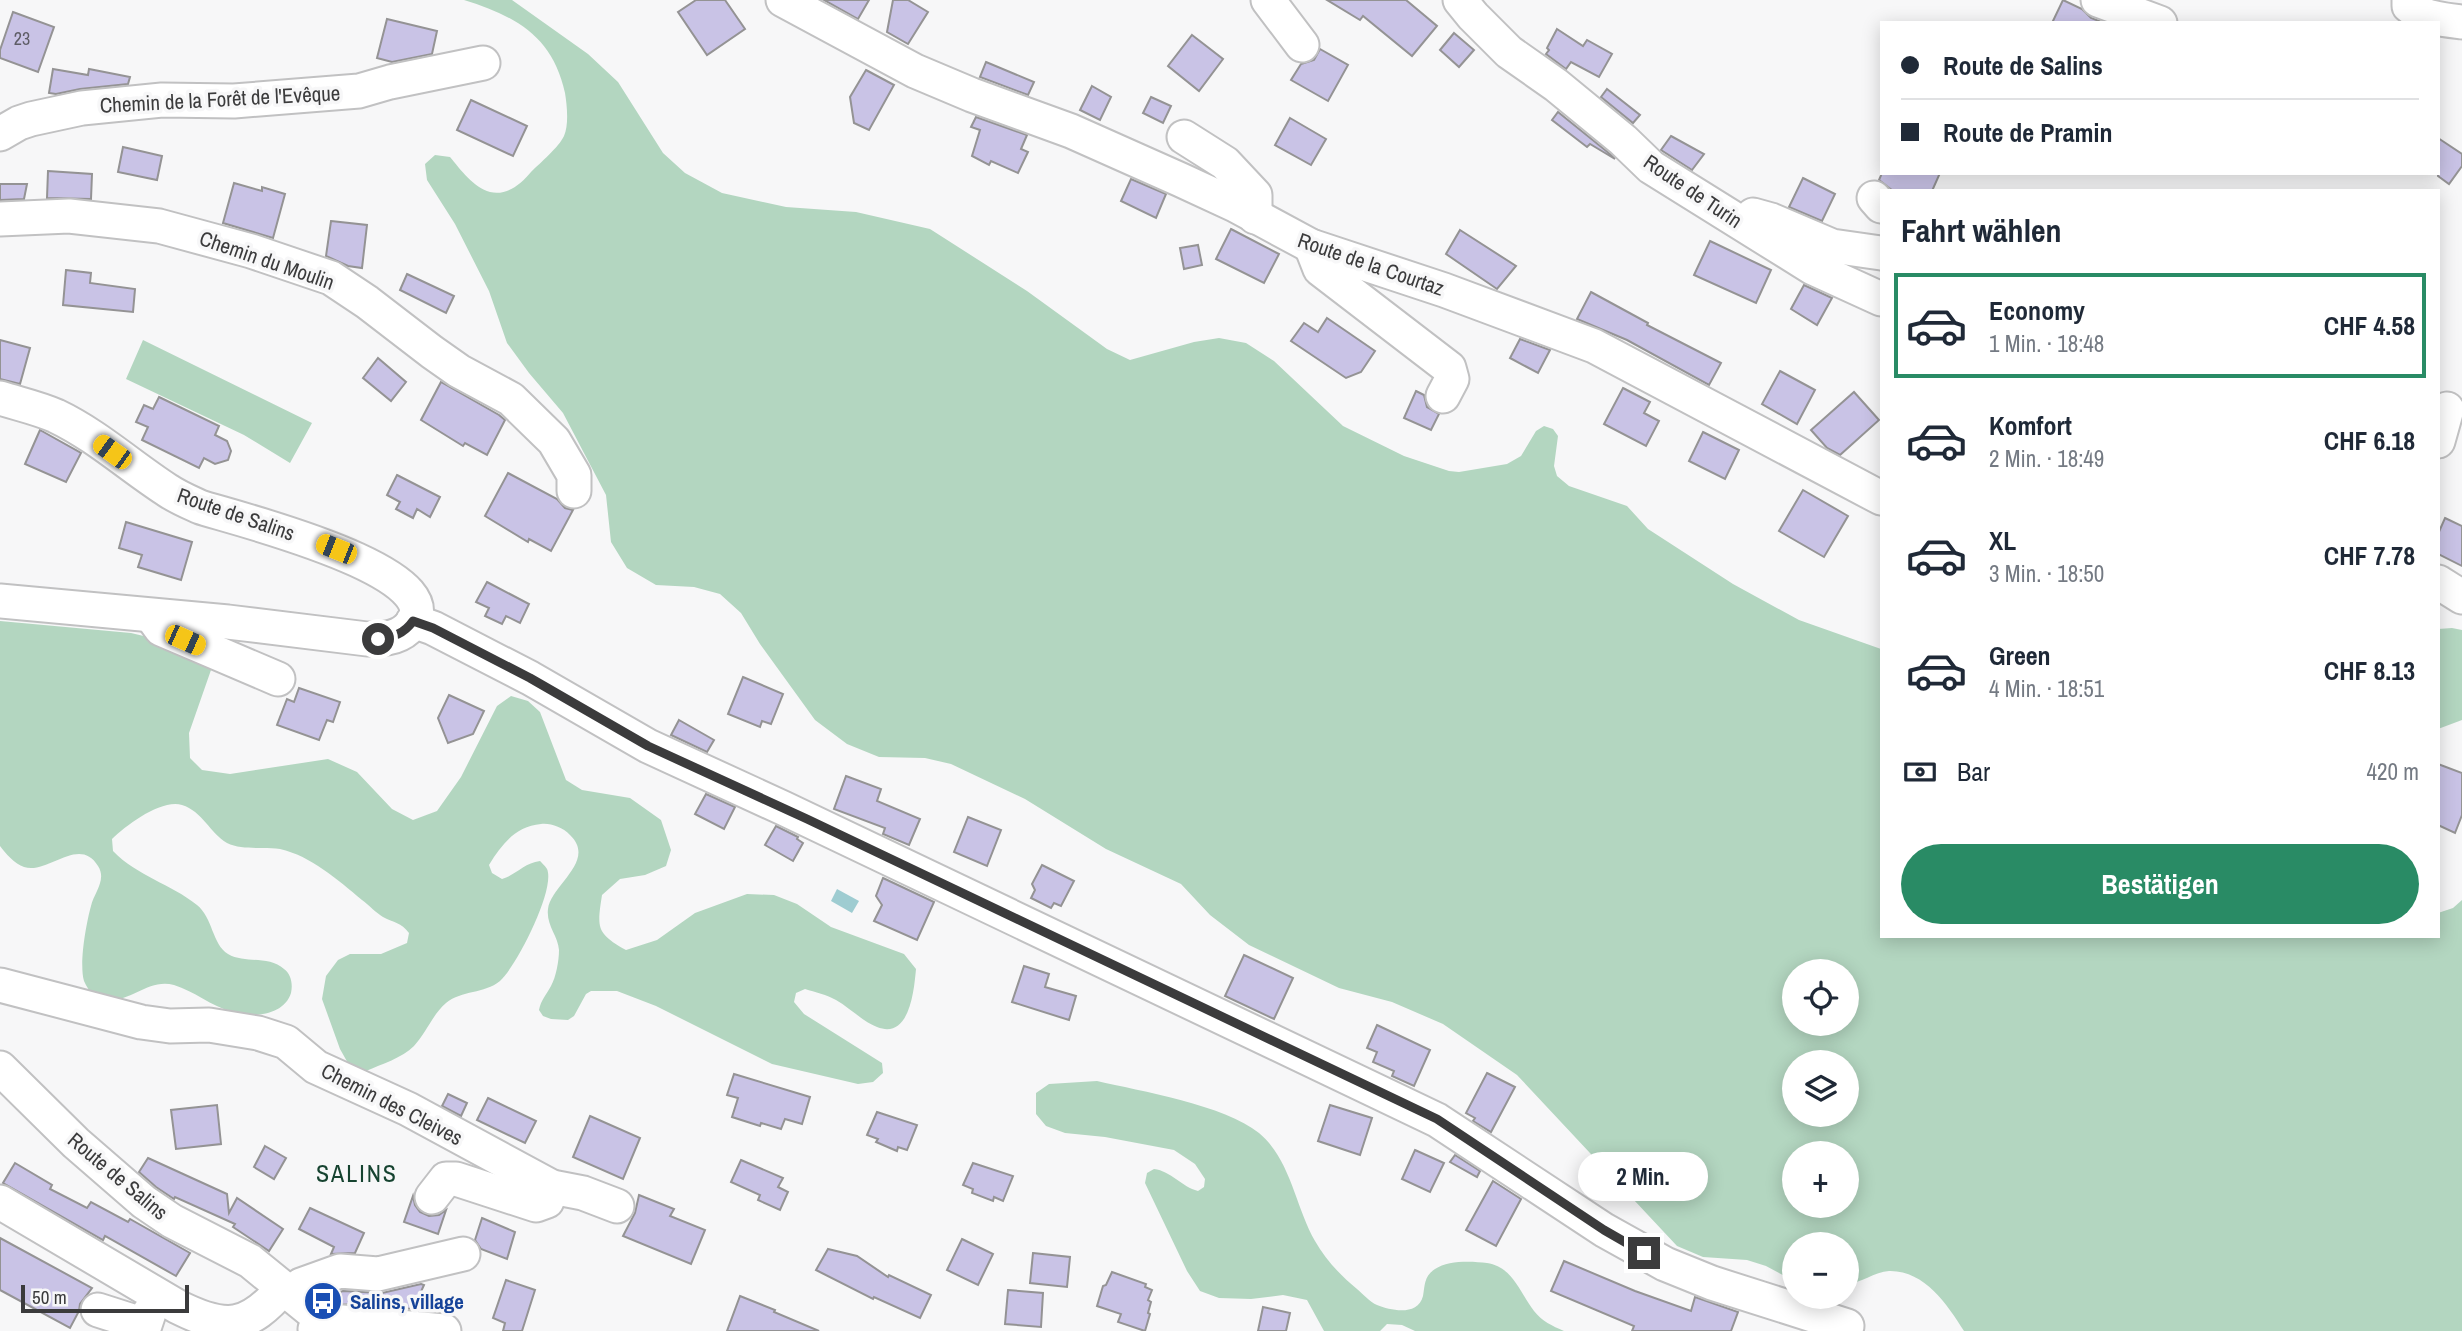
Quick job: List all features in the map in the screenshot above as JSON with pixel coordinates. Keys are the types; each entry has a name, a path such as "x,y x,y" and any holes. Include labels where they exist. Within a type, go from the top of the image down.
{"street":[{"name":"Route de la Courtaz","path":"783,0 915,71 1071,131 1181,180 1311,246 1444,290 1594,346 1880,497"},
{"path":"1268,0 1302,45"},
{"name":"Route de Turin","path":"1460,0 1509,52 1556,85 1623,140 1651,167 1812,268 1880,299"},
{"path":"2098,0 2155,21"},
{"path":"2409,0 2409,6 2415,11 2462,22"},
{"name":"Chemin de la Forêt de l'Evêque","path":"0,134 19,123 82,108 162,100 234,101 359,91 483,63"},
{"path":"1184,137 1225,163 1255,195 1255,217"},
{"path":"1728,217 1741,212 1770,219 1832,246 1880,253"},
{"name":"Chemin du Moulin","path":"0,219 69,216 159,226 250,251 331,278 459,371 511,399 554,440 574,475 574,491"},
{"path":"1311,246 1320,269 1449,368 1452,379 1443,396"},
{"name":"Route de Salins","path":"0,398 50,413 181,499 319,542 362,561 397,583 409,594 416,611 413,621"},
{"path":"2440,434 2447,410"},
{"path":"2440,583 2462,597"},
{"path":"0,601 367,639 396,636 413,621 433,628 530,678 648,746 1437,1119 1604,1230 1665,1264 1712,1283 1847,1326"},
{"path":"151,615 161,629 278,678"},
{"name":"Chemin des Cleives","path":"0,985 141,1022 170,1026 209,1024 286,1042 316,1067 408,1109 552,1187 617,1206"},
{"name":"Route de Salins","path":"0,1068 76,1143 144,1202 172,1221 250,1261 287,1290 325,1330"},
{"path":"432,1198 446,1179 456,1179 536,1205 547,1201 552,1187"},
{"path":"0,1202 178,1307 209,1321 228,1323 247,1320 287,1290 340,1272 349,1270 378,1274 463,1254"},
{"path":"53,1232 57,1253 66,1262 159,1319 145,1325 98,1310"},
{"path":"325,1330 342,1322 444,1331"}],"green space":[{"path":"464,0 512,0 588,54 618,82 663,153 685,173 722,193 786,207 856,212 930,229 1027,291 1107,349 1130,360 1194,342 1219,338 1246,343 1274,361 1343,426 1404,456 1449,471 1459,472 1507,464 1521,456 1536,431 1544,426 1553,429 1558,436 1554,466 1557,476 1569,486 1627,506 1648,529 1733,584 1799,620 1880,649 1880,938 2440,938 2440,912 2453,908 2462,900 2462,1331 1964,1331 1933,1290 1913,1276 1889,1271 1859,1281 1859,1232 1782,1232 1782,1275 1747,1260 1703,1257 1677,1246 1517,1075 1443,1024 1392,1002 1339,988 1249,945 1210,915 1181,884 1106,849 1025,799 951,764 925,758 879,757 847,744 815,720 741,613 720,594 694,587 656,585 627,568 611,542 606,495 563,413 507,343 489,291 455,224 427,180 425,164 435,155 450,157 478,187 496,193 508,191 523,181 562,140 567,126 567,109 559,74 541,43 516,22"},
{"path":"143,340 312,423 290,463 244,435 126,379"},
{"path":"0,621 131,633 194,648 209,662 211,670 189,733 190,758 202,770 230,774 328,759 357,772 392,809 413,820 437,811 461,777 497,706 511,696 528,701 540,712 566,780 582,790 630,798 661,820 671,850 666,866 645,875 620,879 602,895 599,922 604,934 626,950 657,940 695,913 747,894 774,895 797,904 831,927 904,954 916,969 908,1011 897,1026 888,1029 877,1027 836,1000 805,989 796,993 794,1002 804,1014 882,1063 883,1073 873,1082 858,1084 772,1064 656,1006 617,991 591,991 586,994 574,1016 568,1020 543,1016 539,1010 540,1006 554,978 559,954 548,909 556,891 576,864 578,854 577,845 570,835 549,824 532,825 517,832 489,865 492,873 502,879 534,862 540,861 547,869 546,893 540,910 507,973 494,985 446,1003 409,1050 366,1071 349,1065 340,1049 322,999 326,976 338,960 350,954 381,954 407,943 409,933 380,915 334,877 303,857 280,849 240,847 227,843 201,817 182,805 174,804 155,809 135,821 112,839 113,851 122,860 197,905 219,944 228,954 242,959 271,962 284,969 291,980 291,993 282,1007 257,1015 224,1009 174,985 148,987 116,1000 92,995 84,981 83,955 89,914 101,881 98,866 90,857 82,854 43,866 24,867 7,855 0,846"},
{"path":"2440,629 2462,630 2462,720 2440,728"},
{"path":"1097,1081 1204,1107 1225,1114 1259,1133 1270,1144 1286,1170 1319,1248 1339,1273 1374,1304 1397,1310 1416,1307 1423,1296 1427,1278 1435,1269 1453,1263 1487,1263 1496,1265 1510,1275 1537,1315 1564,1331 1415,1331 1402,1325 1387,1324 1380,1331 1324,1331 1307,1300 1283,1295 1251,1299 1219,1298 1200,1291 1187,1271 1145,1183 1147,1173 1154,1169 1198,1191 1204,1187 1205,1179 1195,1164 1174,1150 1105,1137 1065,1133 1046,1126 1036,1114 1036,1093 1049,1084"}],"water":[{"path":"837,889 859,901 852,913 831,901"}],"building":[{"path":"696,0 725,0 745,29 707,55 678,12"},
{"path":"824,0 869,0 858,19"},
{"path":"893,0 908,0 928,12 908,44 887,32"},
{"path":"1327,0 1406,0 1437,26 1412,56 1363,16 1360,20"},
{"path":"2063,0 2099,21 2053,21"},
{"path":"13,12 54,27 38,72 0,58 0,50"},
{"path":"387,19 437,31 432,54 392,62 377,58"},
{"path":"1557,29 1583,46 1587,40 1612,54 1599,77 1571,62 1566,69 1546,54"},
{"path":"1454,33 1474,50 1459,67 1440,50"},
{"path":"1192,35 1223,59 1199,91 1168,66"},
{"path":"1320,49 1348,65 1328,101 1291,80 1301,64 1314,60"},
{"path":"986,62 1034,82 1028,95 980,77"},
{"path":"53,69 88,75 89,69 130,77 128,84 56,94 49,93"},
{"path":"866,70 894,85 869,130 854,123 850,97"},
{"path":"1092,86 1111,97 1100,120 1080,110"},
{"path":"1607,89 1640,115 1633,123 1601,97"},
{"path":"1151,97 1171,106 1163,123 1143,113"},
{"path":"471,100 527,126 513,156 457,130"},
{"path":"1558,112 1615,159 1590,144 1587,147 1552,120"},
{"path":"976,117 1027,135 1021,149 1028,152 1018,173 991,161 989,165 972,156 980,130 971,127"},
{"path":"1290,118 1326,139 1311,165 1275,145"},
{"path":"1671,136 1704,154 1692,170 1661,150"},
{"path":"2440,139 2462,154 2462,166 2449,184 2438,176"},
{"path":"123,147 162,156 157,180 118,172"},
{"path":"48,171 92,174 91,199 47,198"},
{"path":"1881,175 1939,175 1933,189 1890,189 1879,180"},
{"path":"1803,178 1835,194 1822,221 1789,207"},
{"path":"1131,179 1166,194 1156,218 1121,201"},
{"path":"234,183 285,194 273,238 223,223"},
{"path":"0,184 27,184 24,199 0,200"},
{"path":"331,221 367,225 362,268 348,266 326,256"},
{"path":"1231,229 1279,254 1264,283 1216,259"},
{"path":"1460,230 1516,266 1497,289 1446,254"},
{"path":"1710,241 1771,270 1756,303 1694,275"},
{"path":"1198,245 1202,265 1184,269 1180,248"},
{"path":"66,270 91,273 90,283 135,289 133,312 63,305"},
{"path":"407,274 454,296 446,313 400,290"},
{"path":"1804,285 1832,298 1817,325 1791,309"},
{"path":"1591,292 1648,323 1647,325 1721,363 1709,385 1627,340 1577,319"},
{"path":"1327,318 1375,351 1361,372 1346,378 1291,341 1304,323 1318,332"},
{"path":"1520,339 1550,350 1538,373 1510,358"},
{"path":"0,340 30,348 20,384 0,379"},
{"path":"378,358 406,382 391,401 363,378"},
{"path":"1780,371 1815,390 1797,424 1762,404"},
{"path":"441,382 505,420 487,455 465,443 463,446 421,420"},
{"path":"1623,388 1650,402 1644,413 1659,421 1646,446 1604,424"},
{"path":"1416,391 1424,395 1427,407 1439,414 1431,430 1404,418"},
{"path":"1854,392 1879,420 1840,455 1827,448 1811,430"},
{"path":"159,397 219,426 215,435 227,441 231,451 228,460 215,464 204,458 199,468 142,440 148,427 136,422 144,405 153,409"},
{"path":"40,430 81,453 66,482 25,464"},
{"path":"1703,432 1739,450 1725,479 1689,461"},
{"path":"508,473 557,499 565,508 573,510 551,551 529,539 528,542 485,516"},
{"path":"397,475 440,497 430,517 417,509 413,518 396,509 400,502 387,495"},
{"path":"1803,490 1848,516 1824,557 1779,531"},
{"path":"2445,518 2462,526 2462,566 2440,555 2440,529"},
{"path":"126,522 192,542 181,580 138,567 142,555 119,548"},
{"path":"487,582 529,604 520,623 506,616 502,624 485,616 489,608 476,602"},
{"path":"743,677 783,694 771,724 762,721 760,727 728,714"},
{"path":"299,688 340,702 333,722 327,720 319,740 277,725 287,699 294,702"},
{"path":"449,695 484,711 473,734 448,743 438,718"},
{"path":"679,720 714,740 707,752 671,735"},
{"path":"2440,765 2462,773 2462,815 2455,833 2440,826"},
{"path":"846,776 881,789 877,801 920,819 909,845 883,834 885,828 834,809"},
{"path":"706,794 735,807 724,829 695,814"},
{"path":"968,817 1001,830 987,866 954,852"},
{"path":"776,826 798,837 803,843 793,861 765,845"},
{"path":"1042,865 1074,881 1061,906 1054,903 1051,908 1031,898 1035,890 1032,884"},
{"path":"883,878 934,902 917,940 874,921 882,905 876,896"},
{"path":"1244,955 1293,978 1274,1019 1225,996"},
{"path":"1024,966 1049,974 1045,987 1076,996 1069,1020 1012,1002"},
{"path":"1377,1025 1430,1050 1414,1086 1392,1076 1394,1071 1373,1062 1377,1052 1367,1048"},
{"path":"1487,1073 1515,1087 1491,1132 1473,1121 1475,1118 1466,1113"},
{"path":"734,1074 810,1097 802,1124 785,1119 781,1129 732,1117 738,1098 727,1095"},
{"path":"448,1094 467,1103 461,1116 442,1106"},
{"path":"488,1098 536,1121 525,1143 477,1120"},
{"path":"217,1105 221,1144 176,1149 171,1110"},
{"path":"1330,1105 1372,1118 1360,1155 1318,1141"},
{"path":"877,1112 917,1125 907,1150 898,1147 897,1151 867,1135"},
{"path":"590,1116 640,1138 623,1179 573,1157"},
{"path":"265,1146 286,1158 274,1179 254,1167"},
{"path":"1415,1150 1444,1163 1430,1192 1402,1179"},
{"path":"1455,1155 1480,1171 1477,1177 1450,1162"},
{"path":"148,1158 227,1194 229,1213 237,1198 283,1229 269,1251 233,1227 235,1224 175,1197 174,1199 156,1187 139,1172"},
{"path":"741,1160 783,1178 778,1187 788,1192 780,1210 758,1200 760,1195 731,1182"},
{"path":"15,1163 52,1185 50,1189 87,1208 91,1202 128,1222 130,1219 190,1253 176,1276 105,1236 103,1240 3,1183"},
{"path":"973,1163 1013,1176 1003,1201 994,1197 993,1201 972,1193 973,1189 963,1185"},
{"path":"1493,1181 1521,1199 1496,1246 1466,1230"},
{"path":"639,1195 674,1209 670,1216 705,1230 691,1264 623,1236 635,1213"},
{"path":"413,1196 420,1212 429,1216 439,1215 446,1210 438,1234 404,1222"},
{"path":"310,1208 364,1233 355,1253 331,1254 334,1247 299,1229"},
{"path":"482,1218 515,1232 507,1259 481,1249 475,1240"},
{"path":"0,1238 92,1288 80,1304 70,1328 0,1290"},
{"path":"962,1239 993,1254 978,1285 947,1270"},
{"path":"828,1249 857,1256 888,1277 889,1275 931,1295 920,1318 874,1297 873,1299 816,1270"},
{"path":"1033,1253 1070,1257 1067,1287 1030,1283"},
{"path":"1564,1261 1691,1311 1695,1297 1738,1312 1731,1331 1632,1331 1634,1326 1551,1291"},
{"path":"1112,1272 1146,1284 1145,1287 1152,1290 1148,1300 1151,1302 1150,1314 1145,1331 1118,1322 1121,1314 1097,1306 1103,1286"},
{"path":"506,1280 535,1290 522,1331 503,1331 505,1323 493,1318"},
{"path":"424,1285 413,1309 367,1305 361,1302 334,1305 331,1302 334,1294 343,1291 382,1293"},
{"path":"1008,1290 1043,1293 1041,1327 1005,1324"},
{"path":"740,1296 775,1310 774,1312 819,1331 727,1331"},
{"path":"1263,1307 1290,1313 1286,1331 1258,1331"}],"place":[{"name":"Salins, village","path":"323,1301"}],"district":[{"name":"SALINS","path":"357,1173"}],"route":[{"path":"378,639 396,636 413,621 433,628 530,678 648,746 1437,1119 1604,1230 1644,1253"}]}
